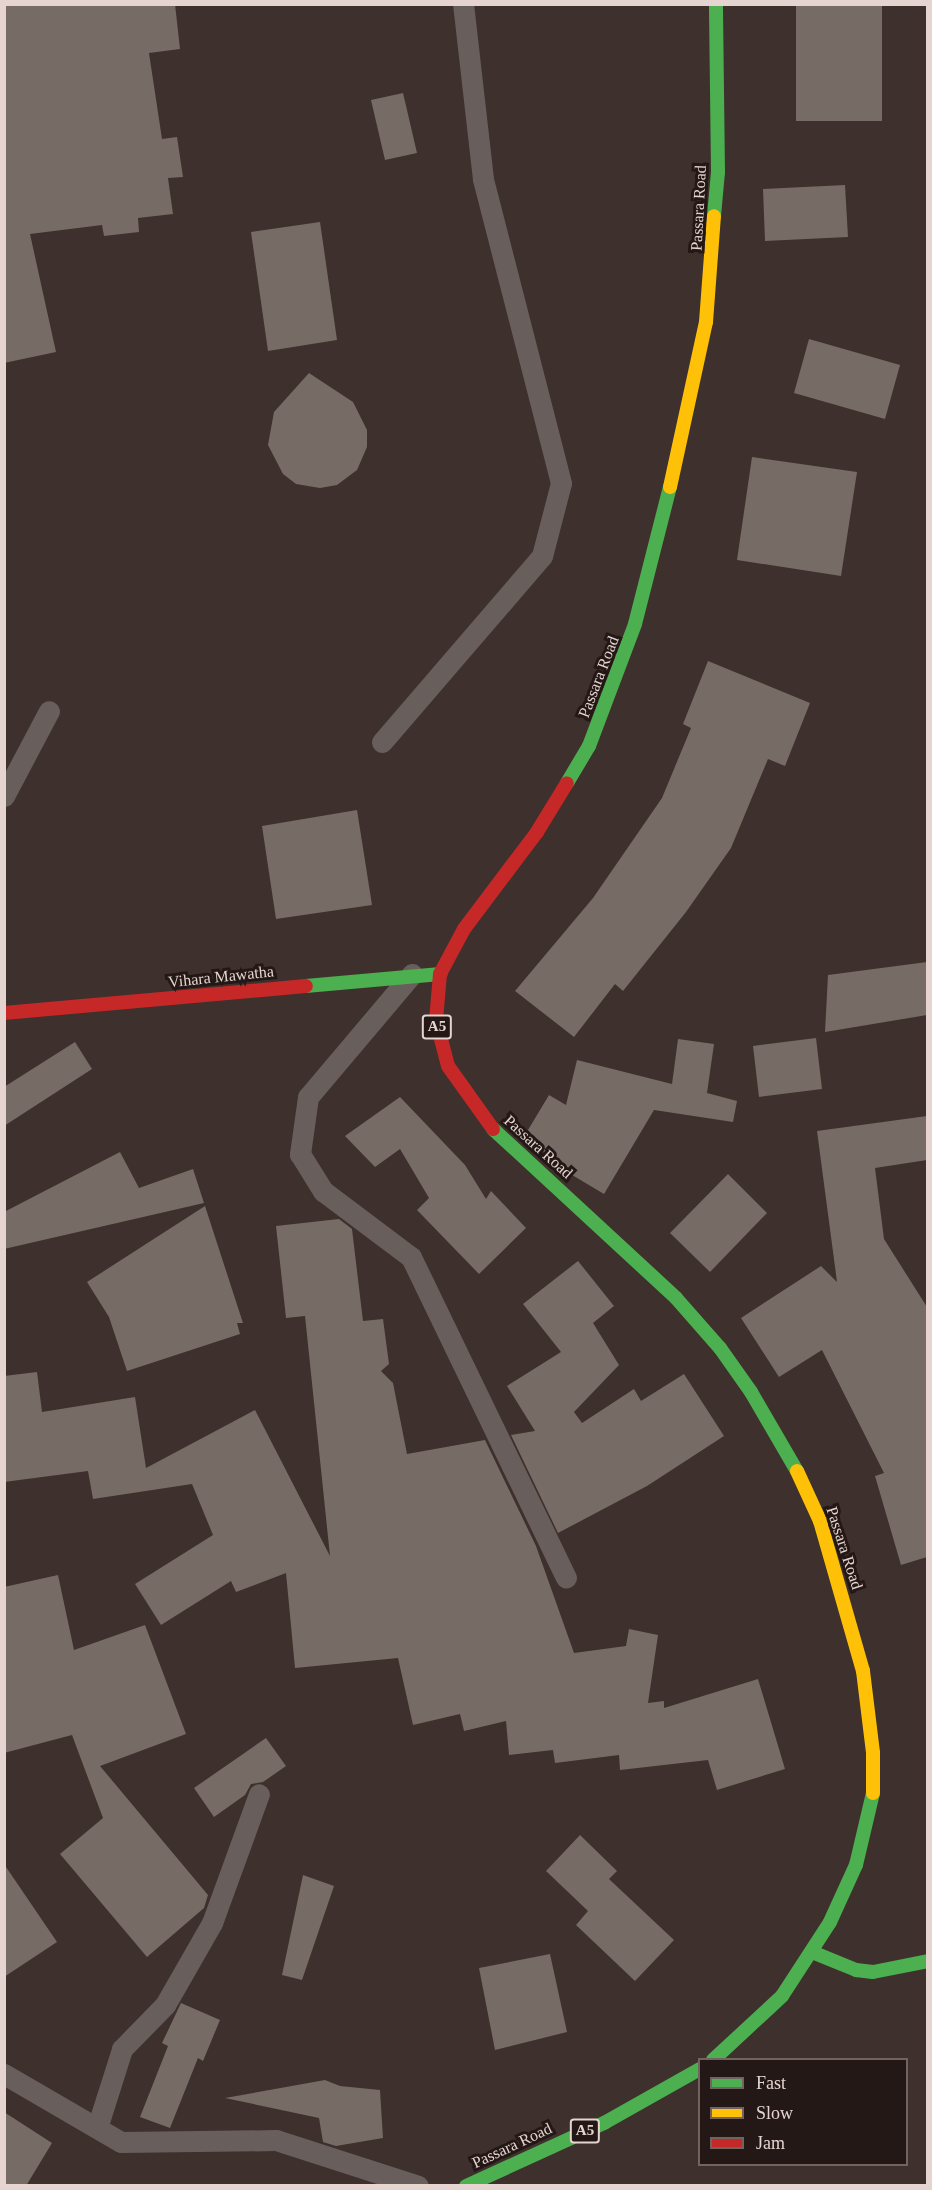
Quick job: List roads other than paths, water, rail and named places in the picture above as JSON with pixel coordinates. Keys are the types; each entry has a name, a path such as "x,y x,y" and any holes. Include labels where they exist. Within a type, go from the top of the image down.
{"main road":[{"name":"Passara Road","path":"715,2058 759,2021 812,1952 856,1864 873,1792 871,1722 863,1671 820,1521 777,1434 720,1348 637,1260 512,1149 460,1086 448,1066 436,1020 440,974 465,929 537,832 589,746 635,624 669,493 706,322 718,172 716,4"},
{"name":"Vihara Mawatha","path":"4,1013 412,974 440,974"},
{"path":"812,1952 836,1964 865,1971 927,1961"},
{"name":"Passara Road","path":"466,2186 604,2123 698,2070"}],"lane":[{"path":"382,742 542,556 561,483 483,179 463,4"},
{"path":"4,795 49,711"},
{"path":"412,974 308,1096 300,1154 323,1191 411,1257 566,1578"},
{"path":"97,2128 122,2049 165,2005 212,1923 259,1794"},
{"path":"4,2074 121,2142 276,2140 418,2186"}]}
